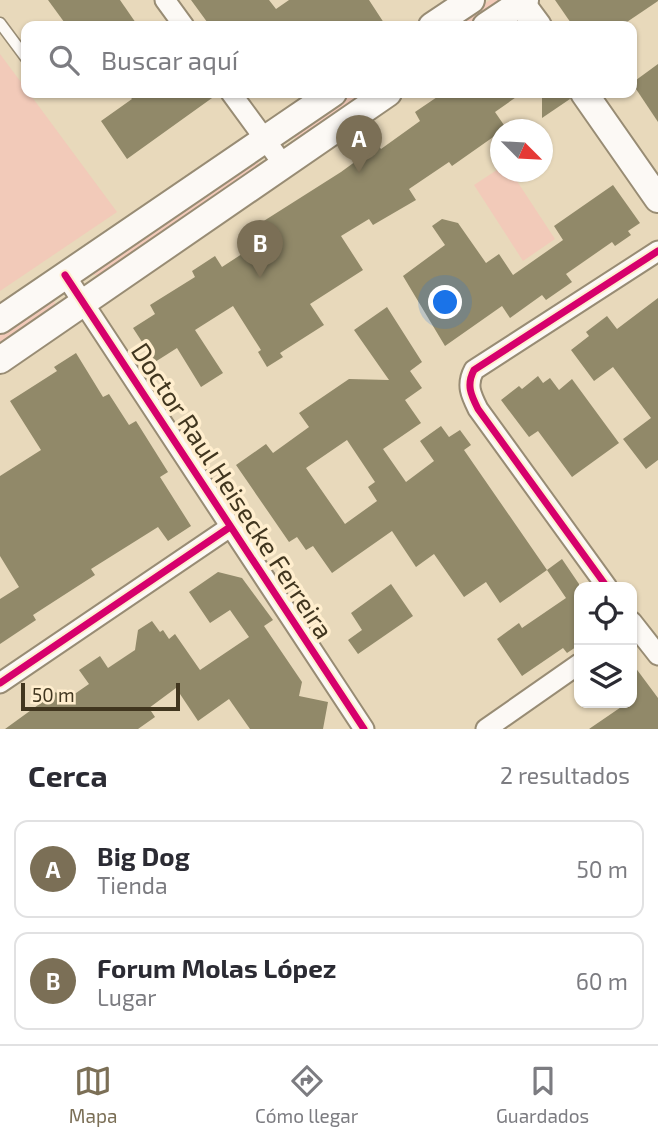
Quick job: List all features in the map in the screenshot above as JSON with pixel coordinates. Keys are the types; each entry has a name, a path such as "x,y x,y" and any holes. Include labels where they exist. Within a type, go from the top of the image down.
{"main road":[{"path":"440,21 471,0"},
{"path":"493,21 523,1 535,21"},
{"path":"0,320 326,98"},
{"path":"0,360 381,98"},
{"path":"587,98 658,199"}],"street":[{"path":"165,0 180,21"},
{"path":"235,98 283,164"},
{"path":"603,582 478,409 470,393 468,380 474,370 658,251"},
{"name":"Doctor Raul Heisecke Ferreira","path":"65,275 365,729"},
{"path":"0,683 230,527"},
{"path":"637,631 658,655"},
{"path":"486,729 574,667"}],"lane":[{"path":"0,23 21,51"}],"shaded area":[{"path":"490,0 508,0 477,21 458,21"},
{"path":"0,54 21,82 21,98 33,98 117,212 0,291"},
{"path":"342,98 361,98 299,139 295,138 294,130"},
{"path":"258,159 259,166 99,275 94,275 92,272"},
{"path":"490,175 490,182 518,182 555,239 523,261 474,185"},
{"path":"54,298 55,305 0,342 0,330"}],"building":[{"path":"48,0 120,0 135,21 63,21"},
{"path":"191,0 269,0 276,9 289,0 369,0 383,21 206,21"},
{"path":"555,0 658,0 628,21 570,21"},
{"path":"658,64 658,122 637,90 637,79"},
{"path":"212,98 127,159 101,121 132,99"},
{"path":"436,98 515,98 495,112 500,119 490,119 490,139 452,166 449,162 409,189 416,200 373,225 369,219 341,236 363,270 310,304 324,325 280,353 283,357 267,367 258,352 261,350 233,306 195,330 223,373 201,387 177,348 155,362 133,328 155,314 150,305 195,277 192,271 215,256 222,267 268,237 259,224 378,145 381,149 420,121 415,112"},
{"path":"542,98 570,98 570,99 542,118"},
{"path":"613,185 640,223 628,231 631,235 615,246 612,242 566,274 572,282 546,300 542,295 510,318 502,306 445,346 403,276 445,245 432,226 442,219 458,223 486,263 499,254 513,275 563,240 554,226"},
{"path":"658,298 658,460 646,469 623,439 651,418 613,367 594,381 571,350 589,336 586,332 607,316 617,329"},
{"path":"387,307 422,362 410,371 422,388 405,400 421,423 383,449 406,482 434,461 420,441 441,426 449,437 460,430 471,445 464,450 547,570 500,603 486,582 464,597 434,554 416,567 392,531 332,573 313,546 306,550 297,537 289,542 236,465 266,444 273,453 309,427 299,413 349,379 389,380 354,330","holes":["347,440 375,482 368,487 377,501 345,524 306,468"]},
{"path":"76,353 103,397 109,394 129,425 136,421 168,472 160,477 191,526 168,541 158,527 91,569 95,575 33,615 36,620 0,644 0,599 19,587 0,556 0,476 41,450 10,401 57,371 54,367"},
{"path":"538,376 543,383 550,378 559,390 572,379 619,443 572,477 538,431 529,437 501,400 519,386 522,389"},
{"path":"562,559 578,582 574,582 574,648 567,653 563,648 522,676 497,639 519,623 522,628 566,598 547,570"},
{"path":"218,572 242,578 273,620 264,626 302,682 299,696 328,702 323,729 250,729 229,699 198,721 176,688 149,708 155,717 138,729 5,729 56,692 63,702 89,684 79,670 100,656 108,668 135,650 138,630 152,621 169,639 175,634 200,670 249,637 230,610 210,623 189,592"},
{"path":"391,584 413,616 358,654 348,640 362,630 351,613"},
{"path":"637,670 658,698 658,729 589,729 620,708 637,708"}],"cycle path":[{"path":"603,582 478,409 470,380 474,370 658,251"},
{"path":"65,275 364,729"},
{"path":"0,683 230,527"}],"place":[{"name":"Big Dog","path":"359,173"},
{"name":"Forum Molas López","path":"260,278"}]}
